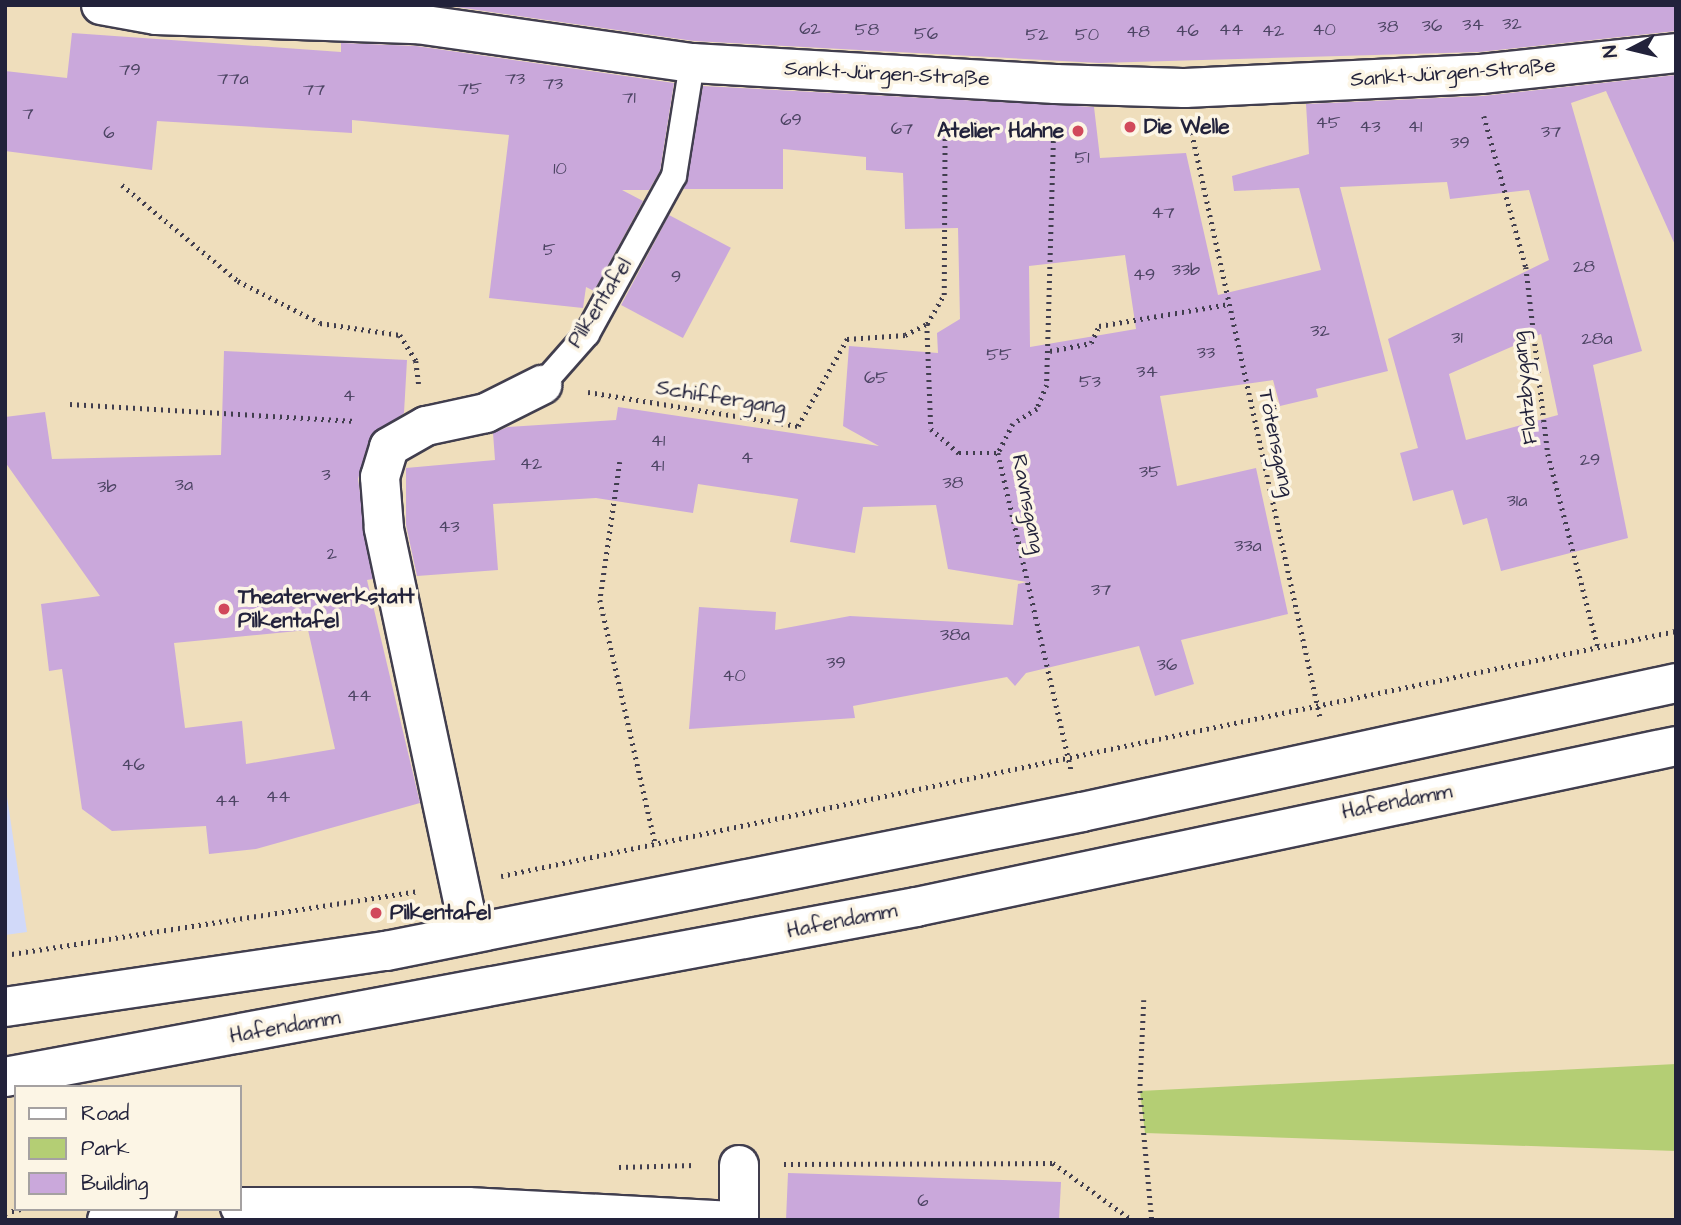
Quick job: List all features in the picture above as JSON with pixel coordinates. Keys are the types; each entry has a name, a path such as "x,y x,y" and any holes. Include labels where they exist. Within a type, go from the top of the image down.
{"main road":[{"name":"Sankt-Jürgen-Straße","path":"101,5 156,15 418,24 692,63 1185,88 1480,74 1676,53"},
{"name":"Pilkentafel","path":"388,447 426,426 486,413 542,385"},
{"path":"388,447 380,477 384,528 471,934"},
{"path":"5,1007 471,934 1082,812 1676,683"},
{"name":"Hafendamm","path":"5,1077 889,912 1676,746"},
{"path":"739,1165 739,1220"},
{"path":"242,1207 468,1207 719,1220"},
{"path":"107,1220 148,1211"}],"lane":[{"name":"Pilkentafel","path":"542,385 587,334 674,176 692,63"}],"path":[{"name":"Flatzbygang","path":"1480,74 1484,119 1526,267 1548,454 1598,647 1606,698"},
{"path":"945,122 944,295 927,324 931,429 959,453 998,453"},
{"name":"Ravnsgang","path":"1054,130 1050,351 1037,409 1013,424 998,453 1082,812"},
{"name":"Tötensgang","path":"1192,132 1330,760"},
{"path":"122,186 237,281 320,324 400,335 416,361 426,426"},
{"path":"1050,351 1091,343 1099,326 1230,304"},
{"name":"Schiffergang","path":"542,385 798,426 847,339 905,335 927,324"},
{"path":"70,404 359,422 388,447"},
{"path":"620,462 600,600 667,894"},
{"path":"5,955 460,884 1069,761 1317,705 1676,631"},
{"path":"1144,1000 1140,1091 1152,1220"}],"shaded area":[{"path":"5,783 27,932 5,935"}],"green space":[{"path":"1676,1064 1676,1151 1145,1133 1140,1091"}],"building":[{"path":"442,5 1676,5 1676,31 1479,52 1099,63 694,41"},
{"path":"72,33 341,52 341,43 416,46 674,83 660,171 649,190 622,190 643,201 594,291 586,287 583,308 489,298 509,135 352,120 352,133 157,121 152,170 5,151 5,71 67,78"},
{"path":"1676,75 1676,247 1606,91 1571,103 1642,351 1593,365 1628,538 1501,571 1487,518 1463,525 1453,490 1413,501 1400,453 1418,448 1388,339 1549,260 1529,190 1450,199 1447,182 1340,187 1388,371 1316,389 1318,397 1280,406 1273,380 1160,396 1177,486 1256,468 1288,614 1181,640 1194,684 1155,696 1139,646 1026,673 1015,686 1007,677 853,706 855,718 689,729 699,607 776,612 775,630 850,616 1013,625 1018,584 1027,582 948,569 936,505 863,507 855,553 790,542 798,499 698,484 693,513 596,498 493,504 498,570 417,576 406,525 406,468 495,460 493,433 508,427 616,420 618,407 879,446 843,426 849,346 938,353 937,333 960,319 958,228 905,229 903,173 866,170 866,157 783,149 783,189 684,189 703,86 1094,107 1100,158 1186,153 1218,295 1321,270 1299,188 1234,191 1232,176 1309,154 1306,104 1483,96","holes":["1125,255 1136,329 1030,347 1029,266","1541,334 1558,415 1466,440 1449,374"]},
{"path":"669,215 731,248 683,338 621,305"},
{"path":"224,351 407,360 404,413 369,440 358,479 373,579 367,580 420,803 256,849 209,854 206,826 112,831 82,809 62,669 49,671 41,604 100,596 5,462 5,417 45,412 52,459 221,455","holes":["308,630 335,749 246,764 242,721 185,728 174,643"]},
{"path":"788,1173 1061,1182 1059,1220 786,1220"}],"place":[{"name":"Die Welle","path":"1130,127"},
{"name":"Atelier Hahne","path":"1078,131"},
{"name":"Theaterwerkstatt Pilkentafel","path":"224,609"},
{"name":"Pilkentafel","path":"376,913"}]}
